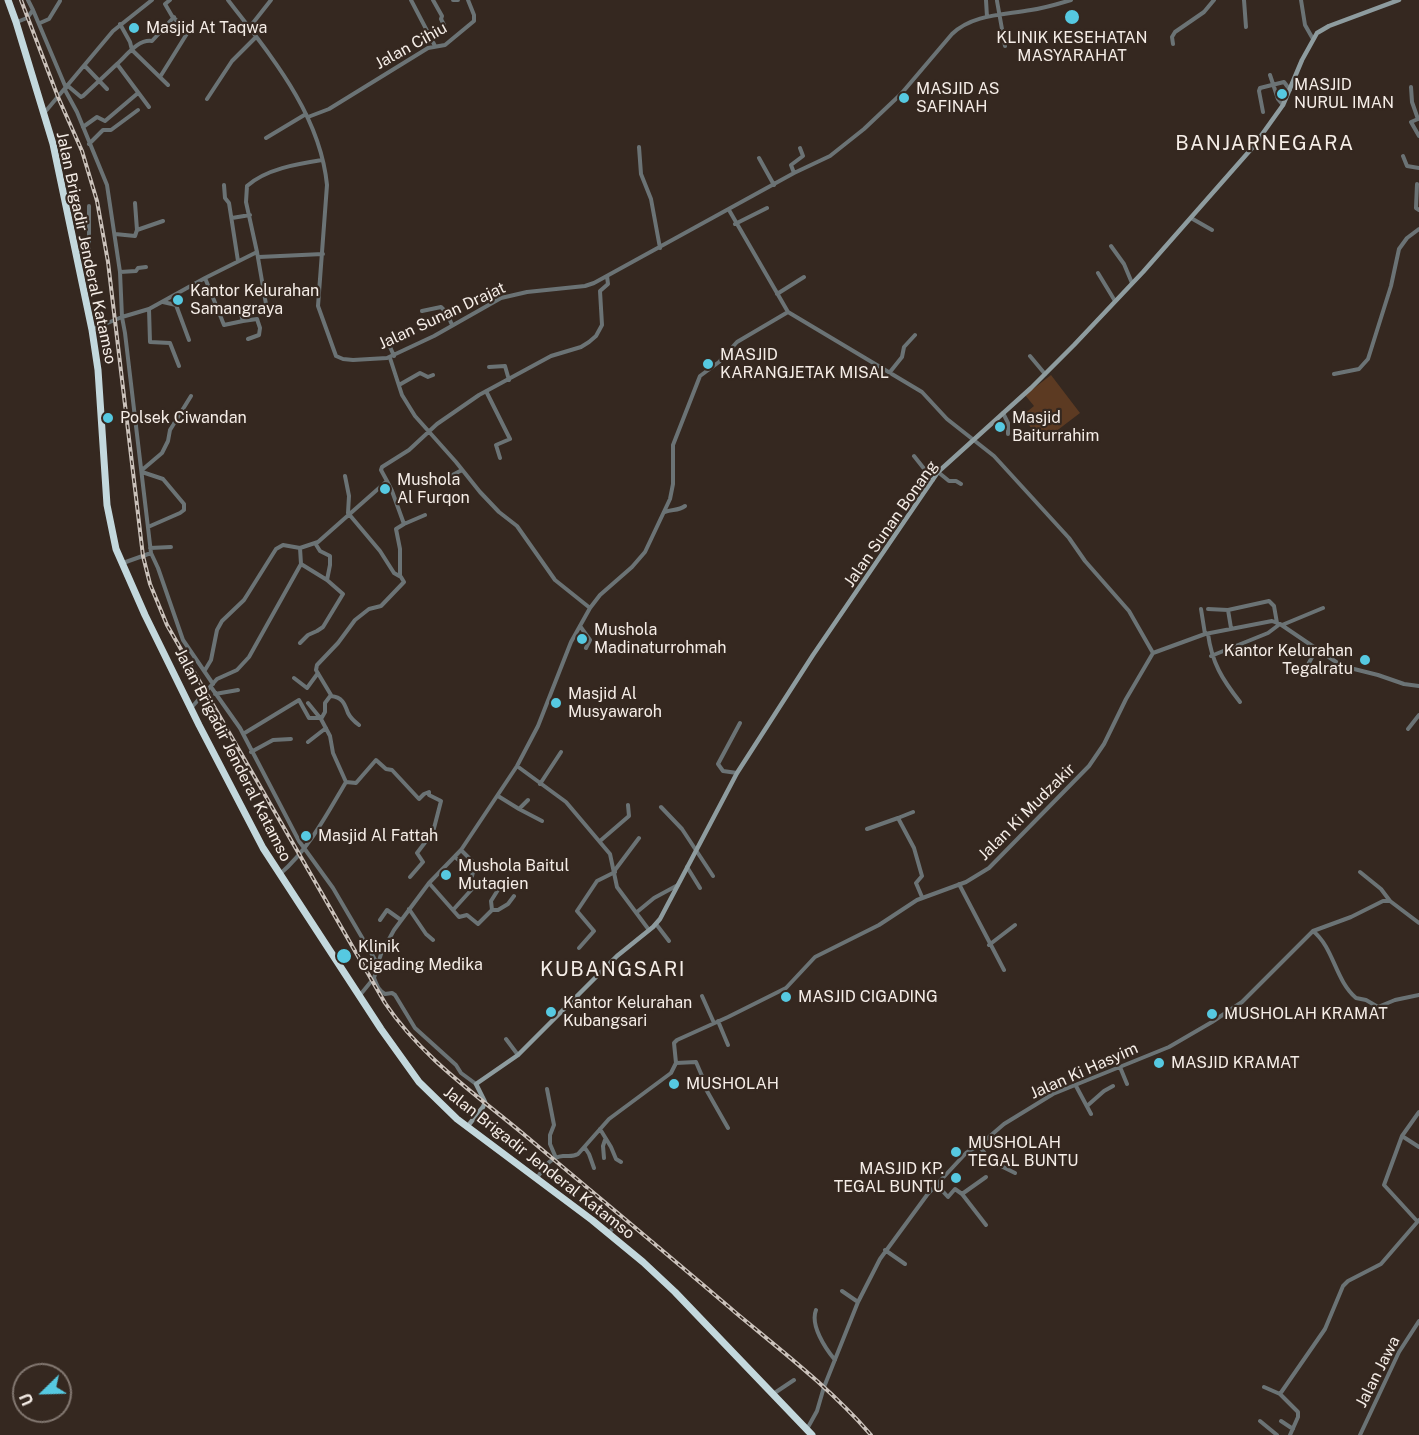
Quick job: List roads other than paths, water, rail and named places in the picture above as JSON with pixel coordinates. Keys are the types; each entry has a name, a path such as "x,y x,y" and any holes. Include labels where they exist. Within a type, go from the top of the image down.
{"highway":[{"name":"Jalan Brigadir Jenderal Katamso","path":"8,0 53,144 92,330 98,370 110,528 121,564 242,810 279,874 381,1029 419,1082 467,1127 608,1234 675,1292 810,1432"}],"street":[{"path":"28,0 40,23 107,185 120,272 122,317 139,426 150,550 181,634 205,670 215,694 243,734 304,848 333,888 378,963"},
{"path":"44,113 120,24 152,0"},
{"path":"160,77 188,32 165,4 170,0"},
{"name":"Jalan Sunan Drajat","path":"228,0 296,94 307,115 322,160 327,185 318,311 336,356 353,360 392,357 501,298 540,290 585,286 607,276 794,173 830,156 864,129 901,94 954,31 987,17 1033,10 1071,0"},
{"path":"249,27 271,0"},
{"path":"411,0 435,46"},
{"path":"433,0 444,25"},
{"path":"453,0 458,0"},
{"name":"Jalan Cihiu","path":"266,138 307,115 329,109 404,62 435,46 445,45 472,23 474,17 468,0"},
{"path":"986,0 987,17"},
{"path":"1173,44 1172,37 1175,32 1204,12 1214,0"},
{"path":"1244,0 1246,27"},
{"path":"1300,0 1305,25 1313,39 1317,33 1329,26 1399,0"},
{"path":"40,23 49,19 60,1"},
{"path":"997,1 1005,46"},
{"path":"16,22 27,18 33,10"},
{"path":"66,88 82,97 132,50 145,40 152,41 174,17"},
{"path":"120,24 132,50 168,85"},
{"path":"207,99 232,61 256,37"},
{"name":"Jalan Sunan Bonang","path":"476,1084 518,1055 617,956 656,924 665,912 737,773 813,655 938,472 1045,374 1132,283 1253,147 1283,105 1313,39"},
{"path":"117,64 149,107"},
{"path":"85,66 107,89"},
{"path":"1270,75 1278,99 1283,105"},
{"path":"1263,112 1259,89 1285,82 1290,91"},
{"path":"1411,87 1412,105 1418,119 1411,122 1419,136"},
{"path":"83,127 97,117 105,121 138,93"},
{"path":"89,144 103,130 111,130 138,110"},
{"path":"639,147 642,174 651,199 660,248"},
{"path":"794,173 791,164 803,156 800,148"},
{"path":"1403,156 1407,166 1419,168"},
{"path":"759,158 774,185"},
{"path":"267,310 259,257 246,202 248,185 297,164 322,160"},
{"path":"1417,184 1416,208 1419,210"},
{"path":"224,185 225,198 229,203 232,218 238,261"},
{"path":"115,234 135,236 137,230 135,203"},
{"path":"75,254 88,252 89,206"},
{"path":"735,224 767,208"},
{"path":"729,210 735,224 788,312 922,392 947,419 994,456 1069,538 1085,561 1129,611 1153,653 1207,634 1272,621 1348,669 1419,686"},
{"path":"232,218 249,215"},
{"path":"1191,218 1212,230"},
{"path":"137,230 163,221"},
{"path":"1334,374 1359,369 1368,359 1391,286 1399,249 1407,238 1419,229"},
{"path":"1111,246 1124,264 1132,283"},
{"path":"92,330 122,317 149,309 257,252"},
{"path":"259,257 323,254"},
{"path":"120,272 136,271 138,268 146,267"},
{"path":"1098,273 1115,301"},
{"path":"404,524 393,491 381,468 409,450 451,414 486,391 551,356 581,347 596,336 602,325 600,294 602,288 607,286 607,276"},
{"path":"777,294 804,277"},
{"path":"205,278 224,326 258,320 259,334 248,339"},
{"path":"162,302 176,305 189,340"},
{"path":"422,311 441,307 447,313 452,325"},
{"path":"149,309 150,342 170,343 178,366"},
{"path":"240,311 243,321"},
{"path":"360,995 374,978 390,936 429,883 461,850 517,766 538,726 571,642 590,608 600,595 632,567 645,552 670,499 673,484 673,445 700,376 719,362 737,342 788,312"},
{"path":"890,372 902,357 904,347 915,335"},
{"path":"387,340 399,385 409,407 490,503 517,526 555,580 590,608"},
{"path":"1030,356 1045,374"},
{"path":"489,367 505,366 509,380"},
{"path":"399,385 420,373 428,377 433,375"},
{"path":"486,391 510,439 495,445 500,458"},
{"path":"142,471 162,453 170,430 191,396"},
{"path":"1003,413 1008,423 1008,434"},
{"path":"914,456 933,480"},
{"path":"441,481 462,470"},
{"path":"142,471 163,479 184,504 180,513 148,527"},
{"path":"938,472 949,481 956,481 960,484"},
{"path":"331,696 318,672 317,665 338,644 356,620 369,609 381,606 404,582 399,575 394,573 380,551 348,513 349,496 345,477"},
{"path":"205,670 222,621 244,600 276,549 283,545 300,548 314,543 387,481"},
{"path":"664,512 685,506"},
{"path":"399,575 400,549 396,530 425,515"},
{"path":"314,543 320,551 330,556 327,580"},
{"path":"121,564 150,550 171,547"},
{"path":"191,708 219,678 237,670 249,657 301,564 300,548"},
{"path":"300,643 308,635 323,627 343,594 327,580 301,564"},
{"path":"1208,609 1228,610 1269,601 1274,606 1279,624"},
{"path":"1211,656 1268,633 1279,624 1323,608"},
{"path":"1202,609 1211,656 1222,678 1240,702"},
{"path":"1228,610 1231,628"},
{"path":"580,626 590,640 586,648"},
{"path":"1305,670 1316,650"},
{"name":"Jalan Ki Mudzakir","path":"585,1148 613,1116 671,1073 676,1063 675,1041 786,988 815,957 879,925 922,897 974,878 995,862 1089,766 1104,744 1126,699 1153,653"},
{"path":"294,678 307,688 318,672"},
{"path":"215,694 238,690"},
{"path":"320,718 325,712 325,703 331,696"},
{"path":"331,696 337,697 344,704 349,715 359,725"},
{"path":"243,734 299,700 309,718 320,718"},
{"path":"308,703 326,728 333,753 346,782"},
{"path":"1408,729 1419,715"},
{"path":"737,773 723,771 718,764 740,723"},
{"path":"308,742 326,728"},
{"path":"251,752 273,740 291,739"},
{"path":"540,784 561,752"},
{"path":"346,782 356,783 376,760 386,769 392,770 419,800 429,792 429,795 440,800 432,832 417,853 423,862 410,877"},
{"path":"517,766 566,802 600,841 612,857 619,892 649,930"},
{"path":"279,874 294,862 346,782"},
{"path":"498,796 542,821"},
{"path":"519,809 528,800"},
{"path":"600,841 629,816 628,805"},
{"path":"661,807 682,829 713,876"},
{"path":"867,829 913,812"},
{"path":"898,818 915,853 922,876 916,882 922,897"},
{"path":"579,948 594,931 577,911 597,881 614,872 639,838"},
{"path":"461,850 472,861 468,867"},
{"path":"455,857 473,872 472,876"},
{"path":"687,867 700,888"},
{"path":"1360,872 1390,901 1419,923"},
{"path":"429,883 460,918 467,915 478,924 492,910 508,904 514,896"},
{"path":"959,884 1004,970"},
{"path":"492,910 491,902 501,885"},
{"path":"637,912 654,898 678,885"},
{"path":"453,910 473,888"},
{"name":"Jalan Ki Hasyim","path":"810,1432 858,1302 885,1250 966,1153 1001,1126 1053,1094 1169,1047 1237,1006 1313,931 1351,917 1383,901 1390,901"},
{"path":"410,909 426,934 433,940"},
{"path":"380,920 387,910 401,920"},
{"path":"656,924 669,941"},
{"path":"989,945 1015,925"},
{"path":"1313,931 1322,938 1336,972 1356,998 1364,999 1378,1007 1395,1000 1419,995"},
{"path":"374,978 382,992 395,995 415,1028 476,1084 485,1102 467,1127"},
{"path":"702,996 728,1045"},
{"path":"506,1039 518,1055"},
{"path":"676,1063 696,1062 703,1084 728,1128"},
{"path":"1120,1067 1127,1084"},
{"path":"1076,1086 1091,1114"},
{"path":"1087,1106 1113,1086"},
{"path":"548,1089 554,1125 549,1135 550,1144 556,1158"},
{"path":"1280,1394 1325,1329 1344,1284 1381,1264 1418,1221 1384,1186 1401,1136 1419,1112"},
{"path":"600,1129 616,1160 621,1162"},
{"path":"1401,1136 1419,1147"},
{"path":"604,1158 605,1140"},
{"path":"978,1146 991,1161 1015,1173"},
{"path":"537,1178 553,1159 575,1156 585,1148 594,1168"},
{"path":"962,1194 986,1177"},
{"path":"937,1185 948,1197 955,1189 962,1194 986,1225"},
{"path":"608,1234 619,1220"},
{"path":"885,1250 905,1264"},
{"path":"842,1291 858,1302"},
{"path":"816,1310 814,1317 816,1326 835,1360"},
{"name":"Jalan Jawa","path":"1360,1435 1399,1352 1419,1321"},
{"path":"773,1394 794,1380"},
{"path":"1264,1387 1280,1394 1298,1412 1299,1415 1290,1435"},
{"path":"1260,1421 1277,1435"},
{"path":"1281,1421 1293,1429"}],"railway":[{"path":"21,0 58,97 82,151 97,201 108,262 143,556 150,584 167,625 385,1003 416,1041 451,1075 806,1371 871,1435"}],"place":[{"name":"KLINIK KESEHATAN MASYARAHAT","path":"1072,17"},
{"name":"Masjid At Taqwa","path":"134,28"},
{"name":"MASJID NURUL IMAN","path":"1282,94"},
{"name":"MASJID AS SAFINAH","path":"904,98"},
{"name":"Kantor Kelurahan Samangraya","path":"178,300"},
{"name":"MASJID KARANGJETAK MISAL","path":"708,364"},
{"name":"Polsek Ciwandan","path":"108,418"},
{"name":"Masjid Baiturrahim","path":"1000,427"},
{"name":"Mushola Al Furqon","path":"385,489"},
{"name":"Mushola Madinaturrohmah","path":"582,639"},
{"name":"Kantor Kelurahan Tegalratu","path":"1365,660"},
{"name":"Masjid Al Musyawaroh","path":"556,703"},
{"name":"Masjid Al Fattah","path":"306,836"},
{"name":"Mushola Baitul Mutaqien","path":"446,875"},
{"name":"Klinik Cigading Medika","path":"344,956"},
{"name":"MASJID CIGADING","path":"786,997"},
{"name":"Kantor Kelurahan Kubangsari","path":"551,1012"},
{"name":"MUSHOLAH KRAMAT","path":"1212,1014"},
{"name":"MASJID KRAMAT","path":"1159,1063"},
{"name":"MUSHOLAH","path":"674,1084"},
{"name":"MUSHOLAH TEGAL BUNTU","path":"956,1152"},
{"name":"MASJID KP. TEGAL BUNTU","path":"956,1178"}],"district":[{"name":"BANJARNEGARA","path":"1265,144"},
{"name":"KUBANGSARI","path":"613,970"}]}
